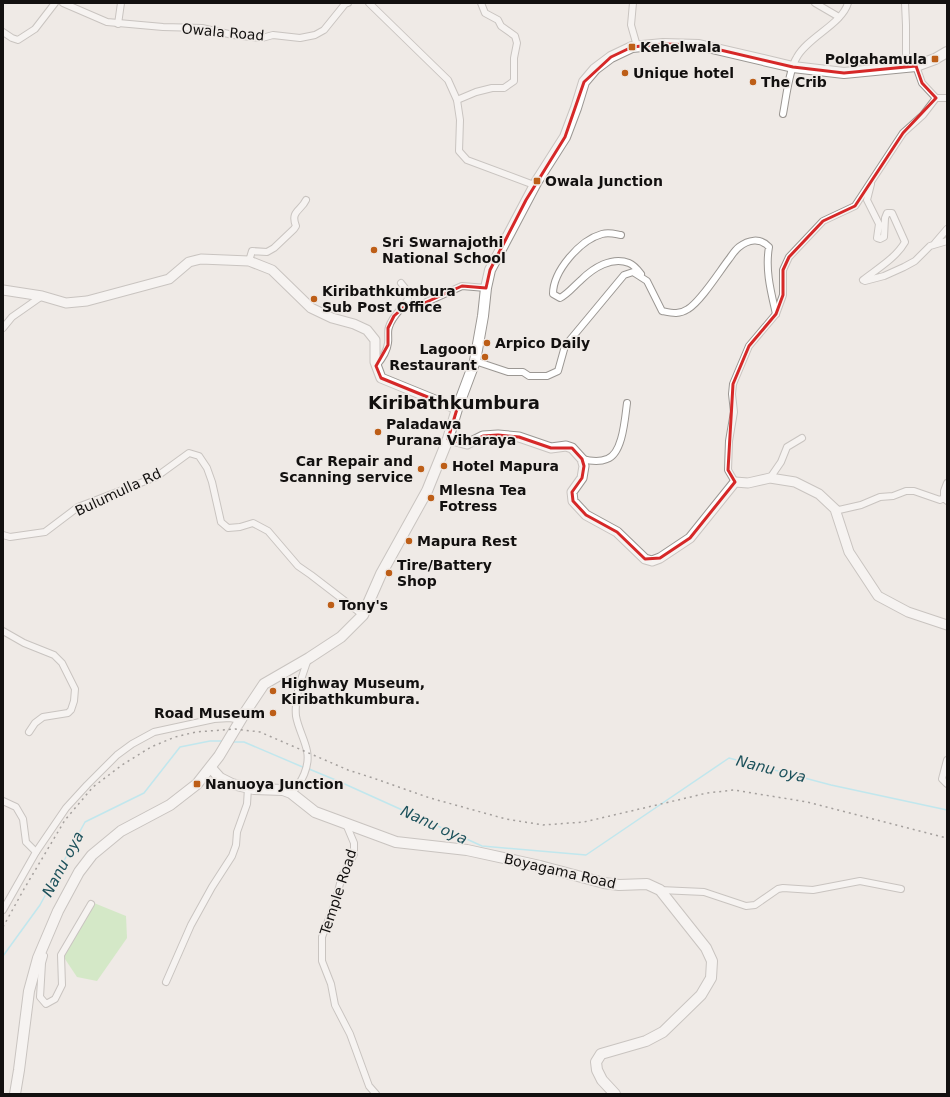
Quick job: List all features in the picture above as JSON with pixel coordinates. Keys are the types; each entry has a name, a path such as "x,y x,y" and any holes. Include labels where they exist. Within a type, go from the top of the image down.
{"main road":[{"path":"15,1094 29,992 38,958 66,894 79,872 92,855 121,831 170,805 197,784 211,768 264,684 309,658 341,637 363,615 381,574 426,491 448,439 457,409 475,361 490,270 534,185 565,136 584,82 595,70 611,57 637,46 663,44 699,45 793,68 844,73 916,66 935,59 947,52"},
{"path":"3,290 42,296 66,303 87,301 169,279 190,262 200,259 249,261 272,270 311,308 332,318 354,324 367,330 375,340 376,361 381,378 457,409"},
{"path":"448,439 467,444 483,436 498,435 519,437 551,448 566,446 572,448 582,459 584,466 582,478 572,492 573,501 586,514 617,532 645,559 652,561 660,558 690,538 735,482 748,483 770,478 795,482 819,494 835,509 849,552 878,596 908,612 947,625"},
{"name":"Boyagama Road","path":"211,768 223,780 232,784 248,788 283,790 291,793 315,812 396,842 467,850 540,866 604,883 619,886 647,884 660,890"},
{"path":"615,1094 602,1080 596,1070 596,1062 601,1054 646,1041 663,1032 701,995 711,978 712,961 706,948 660,890"}],"street":[{"path":"3,32 18,40 35,30 55,3"},
{"name":"Owala Road","path":"63,3 108,22 118,24 202,28 233,35 262,38 273,36 300,38 315,35 324,30 345,4 348,3"},
{"path":"118,24 121,3"},
{"path":"368,3 448,80 457,100 460,120 459,151 467,160 534,185"},
{"path":"457,100 476,92 492,88 504,88 514,81 514,58 517,43 515,36 501,26 498,20 486,13 481,3"},
{"path":"634,3 631,24 637,46"},
{"path":"815,3 839,17"},
{"path":"783,114 796,57 839,17 848,3"},
{"path":"905,3 906,67"},
{"path":"916,66 922,83 936,98 947,98"},
{"path":"735,482 728,470 729,441 734,412 732,394 733,384 749,346 776,314 783,295 783,270 789,257 823,222 855,206 903,133 923,116 936,98"},
{"path":"872,180 867,200 879,224 877,238 880,239 884,237 885,218 887,213 892,213 905,242 902,249 863,280 865,281 884,276 904,267 915,261 930,246 947,241"},
{"path":"249,261 252,251 267,252 274,248 294,229 296,226 294,219 295,213 304,205 306,200"},
{"path":"935,244 947,229"},
{"path":"621,235 612,233 602,234 581,246 565,263 559,272 553,288 553,294 560,298 565,296 588,273 600,266 615,261 630,263 647,281 662,310 675,314 689,309 699,299 737,248 749,241 758,241 766,243 769,247 767,259 770,287 776,314"},
{"path":"475,361 508,372 523,372 529,376 547,376 558,371 565,346 624,275 632,272 647,281"},
{"path":"401,283 405,288 408,299 407,306"},
{"path":"376,361 384,357 388,345 388,328 394,316 407,306 420,305 462,286 486,288"},
{"path":"3,328 12,317 42,296"},
{"path":"582,459 592,461 607,460 614,456 624,428 627,403"},
{"path":"770,478 781,462 787,447 802,438"},
{"name":"Bulumulla Rd","path":"3,535 10,537 45,532 78,507 156,477 189,453 199,456 207,468 212,482 220,522 228,528 240,527 253,523 268,531 298,566 363,615"},
{"path":"835,509 839,510 861,505 880,497 893,496 906,491 914,490 940,500 945,499 944,490 947,483"},
{"path":"3,631 24,643 54,655 62,663 75,690 74,701 68,714 43,717 35,723 28,732"},
{"path":"291,793 299,786 307,765 307,752 296,716 298,688 309,658"},
{"path":"3,910 36,852 66,808 117,755 132,744 154,732 214,719 230,718 240,720"},
{"path":"947,760 942,779 947,784"},
{"path":"166,982 191,925 212,887 232,856 236,845 236,832 247,804 248,788"},
{"path":"3,801 16,807 22,819 26,842 36,852"},
{"name":"Temple Road","path":"346,824 354,843 354,854 342,876 335,903 322,937 322,961 331,984 335,1005 350,1034 369,1086 376,1094"},
{"path":"660,890 704,892 746,906 754,905 778,889 783,888 813,890 860,882 901,889"},
{"path":"52,924 42,963 40,998 46,1004 55,1000 62,985 61,955 91,904"}],"highlighted area":[{"path":"663,44 699,45 793,67 844,73 916,66 922,83 936,98 903,133 855,206 823,221 789,257 783,270 783,295 776,314 749,346 733,384 728,470 735,482 690,538 660,558 645,559 617,532 586,515 573,501 572,492 582,478 584,466 582,459 572,448 551,448 519,437 498,435 483,436 467,444 448,439 457,409 381,378 376,366 388,345 388,328 394,316 404,307 420,305 462,286 486,288 490,270 526,200 565,137 584,82 611,57 632,47"}],"green space":[{"path":"94,903 126,916 127,938 97,981 77,977 63,956"}],"waterway":[{"name":"Nanu oya","path":"3,956 40,905 85,822 144,793 180,747 210,741 222,741"},
{"name":"Nanu oya","path":"232,742 244,742 305,768"},
{"name":"Nanu oya","path":"309,769 482,846 586,855 729,758 831,785 947,810"}],"railway":[{"path":"3,927 65,820 93,787 122,765 151,747 175,737 196,732 235,729 260,732 348,770 430,798 506,819 543,825 584,822 707,793 734,790 807,802 947,838"}],"place":[{"name":"Kehelwala","path":"632,47"},
{"name":"Polgahamula","path":"935,59"},
{"name":"Unique hotel","path":"625,73"},
{"name":"The Crib","path":"753,82"},
{"name":"Owala Junction","path":"537,181"},
{"name":"Sri Swarnajothi National School","path":"374,250"},
{"name":"Kiribathkumbura Sub Post Office","path":"314,299"},
{"name":"Arpico Daily","path":"487,343"},
{"name":"Lagoon Restaurant","path":"485,357"},
{"name":"Paladawa Purana Viharaya","path":"378,432"},
{"name":"Hotel Mapura","path":"444,466"},
{"name":"Car Repair and Scanning service","path":"421,469"},
{"name":"Mlesna Tea Fotress","path":"431,498"},
{"name":"Mapura Rest","path":"409,541"},
{"name":"Tire/Battery Shop","path":"389,573"},
{"name":"Tony's","path":"331,605"},
{"name":"Highway Museum, Kiribathkumbura.","path":"273,691"},
{"name":"Road Museum","path":"273,713"},
{"name":"Nanuoya Junction","path":"197,784"}],"district":[{"name":"Kiribathkumbura","path":"454,403"}]}
